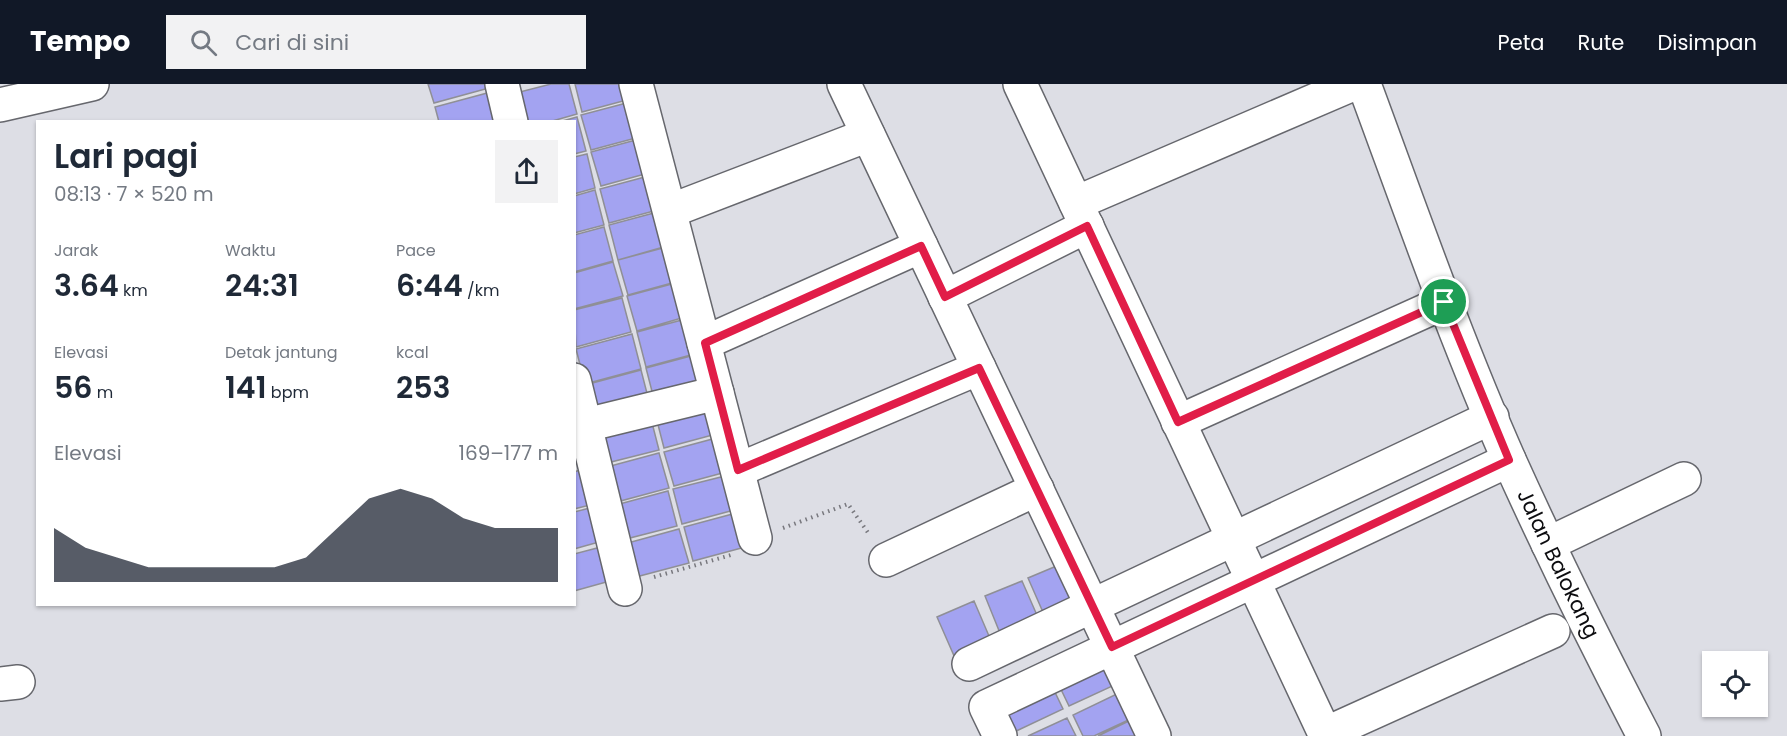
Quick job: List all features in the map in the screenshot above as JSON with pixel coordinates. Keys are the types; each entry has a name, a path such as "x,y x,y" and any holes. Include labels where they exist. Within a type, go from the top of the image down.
{"street":[{"path":"0,105 92,84"},
{"path":"502,84 511,120"},
{"path":"636,84 756,538"},
{"path":"844,84 1154,736"},
{"path":"1020,84 1326,735 1553,631"},
{"path":"945,297 1082,215 1353,84"},
{"name":"Jalan Balokang","path":"1364,84 1444,302 1509,460 1582,618 1644,736"},
{"path":"670,211 868,135"},
{"path":"705,343 921,246"},
{"path":"1178,422 1444,302"},
{"path":"738,470 979,368"},
{"path":"576,388 625,589"},
{"path":"586,425 717,393"},
{"path":"969,664 1492,417"},
{"path":"1000,736 986,707 1509,460"},
{"path":"1548,544 1684,479"},
{"path":"885,560 1037,489"}],"building":[{"path":"428,84 488,84 489,88 434,103"},
{"path":"551,84 569,84 577,114 556,120 518,120 512,94"},
{"path":"575,84 635,84 638,97 582,112"},
{"path":"491,92 498,120 438,120 435,107"},
{"path":"638,100 647,135 591,150 581,115"},
{"path":"577,117 586,151 576,154 576,120 566,120"},
{"path":"647,137 656,171 601,186 591,152"},
{"path":"587,154 595,188 576,193 576,157"},
{"path":"656,174 665,208 609,223 600,189"},
{"path":"595,190 604,225 576,232 576,195"},
{"path":"665,210 674,244 618,260 609,225"},
{"path":"604,227 613,261 576,271 576,234"},
{"path":"674,245 683,280 628,295 618,260"},
{"path":"613,262 623,296 576,308 576,272"},
{"path":"683,281 692,315 637,331 627,296"},
{"path":"622,298 631,332 576,347 576,310"},
{"path":"693,317 702,352 646,367 637,332"},
{"path":"632,334 641,369 585,384 576,349"},
{"path":"702,353 711,388 655,403 646,368"},
{"path":"641,370 650,405 594,420 585,385"},
{"path":"710,398 720,433 664,448 655,413"},
{"path":"650,415 659,450 603,464 594,430"},
{"path":"720,437 730,471 674,486 664,452"},
{"path":"659,453 669,488 613,503 603,468"},
{"path":"580,470 590,505 576,508 576,471"},
{"path":"729,475 738,509 682,524 673,489"},
{"path":"668,491 677,526 622,540 612,506"},
{"path":"590,508 599,542 576,548 576,512"},
{"path":"740,512 749,546 693,561 684,527"},
{"path":"679,529 689,563 632,578 624,544"},
{"path":"601,547 610,581 576,590 576,553"},
{"path":"1066,562 1084,603 1046,619 1028,578"},
{"path":"1022,581 1040,622 1002,638 985,596"},
{"path":"974,601 992,643 955,658 937,617"},
{"path":"1107,657 1119,683 1069,706 1057,681"},
{"path":"1051,684 1063,709 1010,734 998,708"},
{"path":"1123,691 1135,717 1094,736 1083,736 1073,715"},
{"path":"1067,718 1076,736 1028,736"},
{"path":"1135,718 1144,736 1098,736"}],"route":[{"path":"1087,226 1178,422 1444,302 1509,460 1112,647 979,368 738,470 705,343 921,246 945,297 1087,226"}]}
